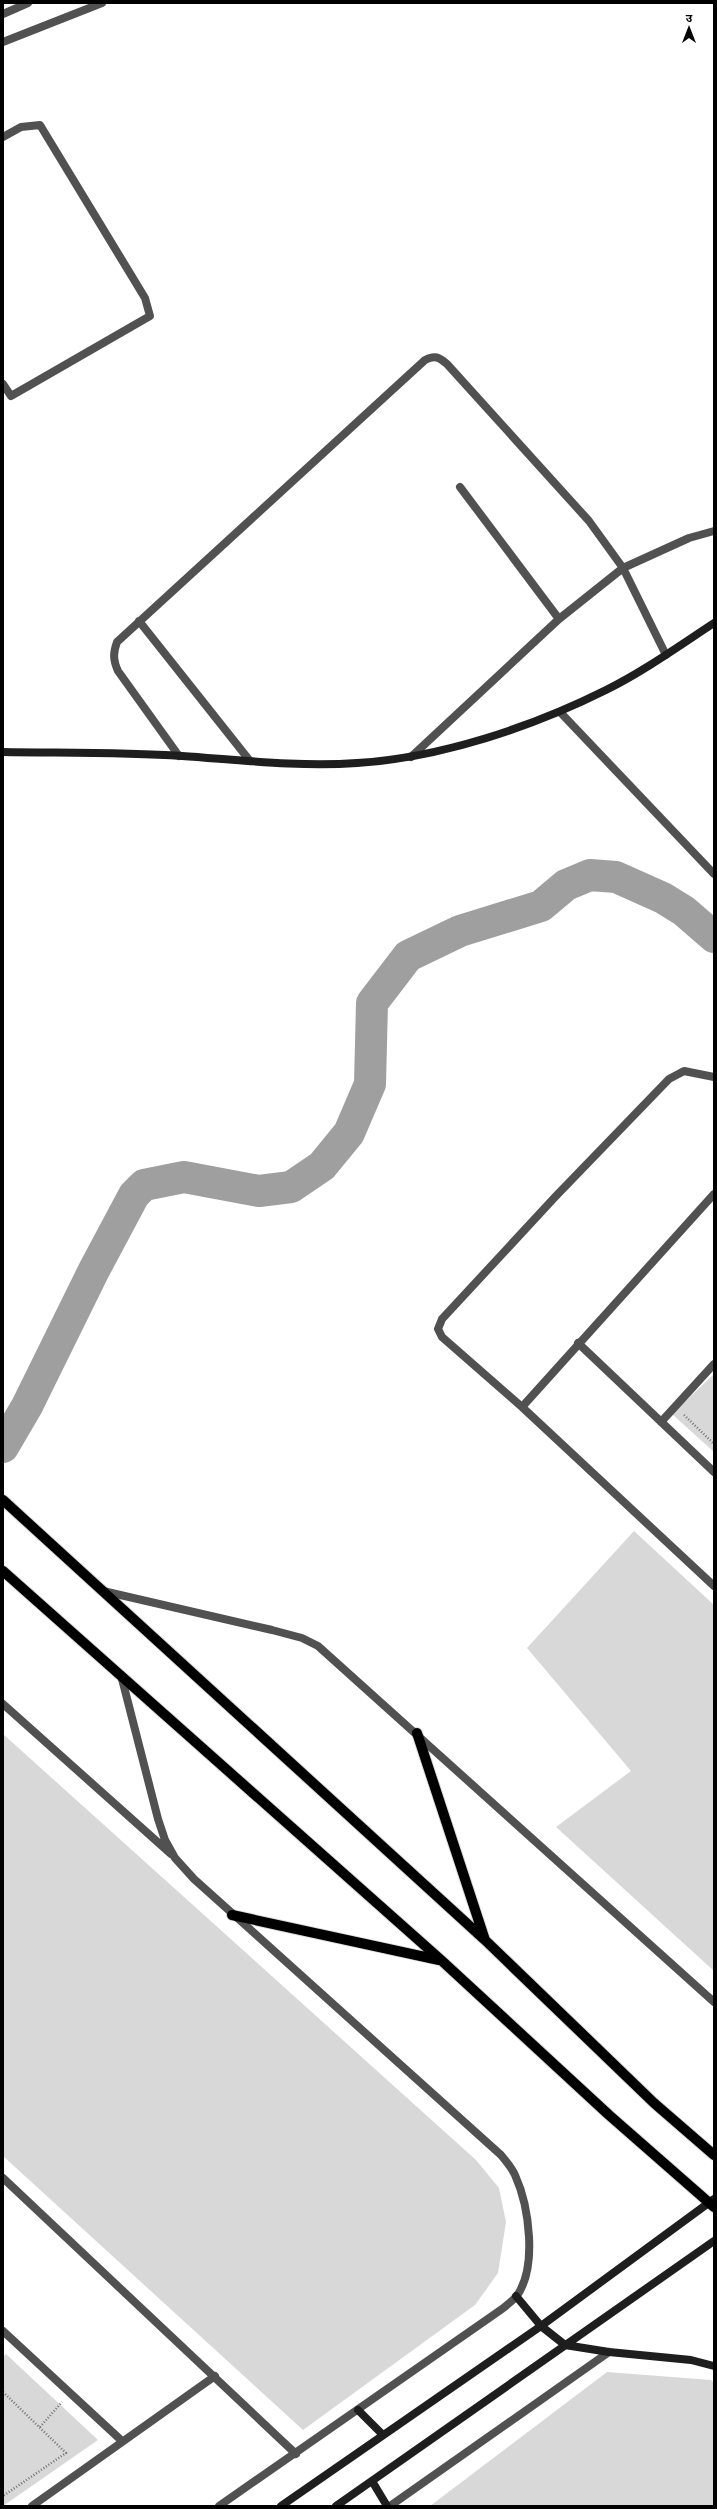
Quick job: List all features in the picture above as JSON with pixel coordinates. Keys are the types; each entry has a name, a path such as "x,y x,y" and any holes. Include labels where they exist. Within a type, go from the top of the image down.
{"main road":[{"path":"3,1500 485,1940 654,2103 714,2154"},
{"path":"3,1571 121,1674 441,1960 609,2115 712,2203"},
{"path":"417,1733 485,1940"},
{"path":"232,1915 441,1960"}],"street":[{"path":"3,14 28,3"},
{"path":"3,42 102,3"},
{"path":"3,137 20,126 40,125 145,298 150,316 11,396 3,384"},
{"path":"179,756 118,671 114,662 113,652 117,642 425,360 432,356 439,357 447,364 579,509 623,568 666,655"},
{"path":"460,487 559,619"},
{"path":"411,757 559,619 623,568 689,538 714,531"},
{"path":"140,621 250,761"},
{"path":"3,752 179,756 314,764 358,763 411,757 478,739 560,712 608,689 666,655 714,622"},
{"path":"560,712 714,874"},
{"path":"714,1077 684,1071 669,1078 555,1197 442,1319 438,1329 442,1337 522,1407 714,1586"},
{"path":"522,1407 578,1343 714,1194"},
{"path":"578,1343 714,1472"},
{"path":"661,1422 714,1364"},
{"path":"101,1590 302,1638 318,1646 417,1733 714,2002"},
{"path":"121,1674 158,1819 165,1840 175,1858"},
{"path":"3,1704 175,1858 232,1915 501,2155 515,2174 527,2210 528,2245 525,2278 516,2296 502,2310 219,2506"},
{"path":"3,2178 215,2376 296,2454"},
{"path":"280,2506 382,2434 541,2326 712,2203"},
{"path":"336,2506 714,2241"},
{"path":"516,2296 541,2326 565,2345 609,2352 691,2360 714,2366"},
{"path":"3,2332 122,2441"},
{"path":"390,2506 609,2352"},
{"path":"32,2506 215,2376"},
{"path":"358,2410 382,2434"},
{"path":"372,2481 387,2506"}],"path":[{"path":"683,1414 714,1444"},
{"path":"3,2392 66,2453 3,2496"},
{"path":"40,2427 70,2393"}],"shaded area":[{"path":"714,1374 714,1452 672,1414"},
{"path":"634,1531 714,1605 714,1971 556,1827 631,1771 527,1648"},
{"path":"3,1734 476,2160 499,2188 506,2222 498,2273 475,2305 303,2430 3,2156"},
{"path":"6,2354 98,2440 3,2506 3,2357"},
{"path":"607,2372 711,2380 714,2383 714,2506 430,2506"}],"waterway":[{"path":"3,1447 27,1406 94,1270 134,1195 144,1185 184,1177 259,1191 291,1187 322,1166 349,1133 370,1084 372,1003 408,956 460,931 541,906 566,885 590,875 616,877 663,898 684,911 714,937"}]}
